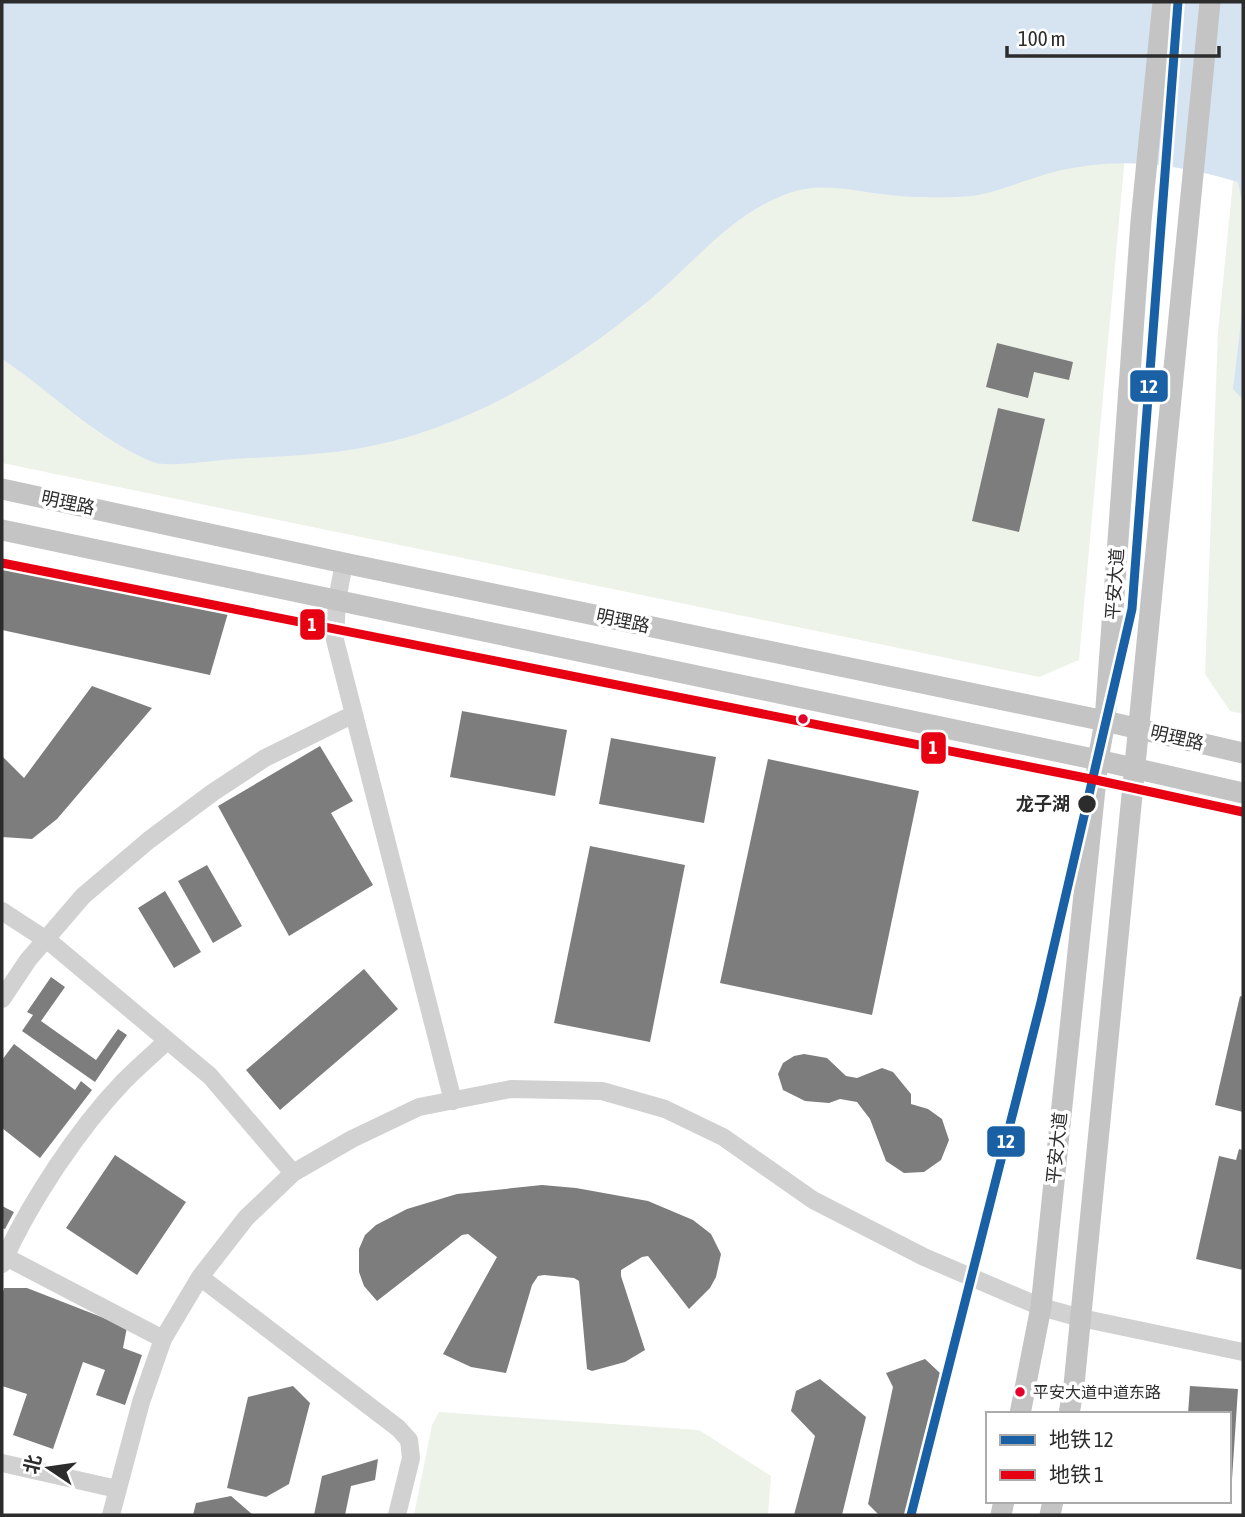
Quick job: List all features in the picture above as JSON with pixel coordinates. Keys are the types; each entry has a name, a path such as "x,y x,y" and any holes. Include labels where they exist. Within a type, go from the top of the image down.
{"main road":[{"name":"平安大道","path":"1020,1412 1041,1307 1098,760 1105,721 1140,221 1163,2"},
{"path":"1069,1412 1136,770 1210,2"},
{"name":"明理路","path":"2,488 344,563 1105,721 1243,753"},
{"path":"2,530 1098,760 1243,793"}],"street":[{"path":"344,563 337,600 335,640 453,1101"},
{"path":"2,999 28,960 83,897 149,840 265,758 354,714"},
{"path":"2,911 46,940 210,1076 293,1173"},
{"path":"163,1339 3,1258 77,1137 124,1081 167,1041"},
{"path":"111,1515 141,1402 163,1339 200,1277 246,1218 293,1173 352,1139 419,1107 511,1089 602,1091 664,1109 723,1137 825,1206 924,1257 1041,1307 1243,1352"},
{"path":"200,1277 398,1428 409,1440 411,1458 397,1515"},
{"path":"2,1463 117,1489"}],"shaded area":[{"path":"2,2 1139,2 1079,660 1039,677 2,463"},
{"path":"1243,80 1243,714 1230,711 1205,674 1218,332"},
{"path":"439,1412 699,1430 771,1476 768,1515 414,1515 432,1425"}],"water":[{"path":"2,2 1243,2 1243,206 1238,182 1167,166 1122,163 1050,173 972,196 899,196 840,188 814,188 789,193 769,201 735,223 650,300 592,344 538,379 480,410 420,433 351,450 160,464 112,441 2,359"},
{"path":"1243,305 1243,400 1233,389"}],"building":[{"path":"997,343 1073,362 1069,380 1034,372 1028,398 986,387"},
{"path":"998,408 1045,419 1019,532 972,521"},
{"path":"2,569 228,613 210,675 2,630"},
{"path":"92,686 152,708 57,819 32,839 2,837 2,756 24,778"},
{"path":"462,711 567,730 555,796 450,777"},
{"path":"611,738 716,757 704,823 599,804"},
{"path":"320,746 353,801 331,813 373,885 289,936 218,806"},
{"path":"768,759 919,791 872,1015 720,983"},
{"path":"590,846 685,865 650,1042 554,1023"},
{"path":"207,865 242,926 213,943 178,881"},
{"path":"165,891 201,952 174,968 138,908"},
{"path":"364,969 398,1009 280,1110 246,1070"},
{"path":"51,977 65,987 41,1021 96,1060 118,1029 127,1035 95,1082 22,1031 33,1015 27,1012"},
{"path":"1240,996 1243,997 1243,1112 1215,1105"},
{"path":"14,1044 75,1090 81,1081 92,1090 40,1158 2,1128 2,1060"},
{"path":"804,1054 827,1058 846,1076 857,1078 882,1068 893,1072 911,1094 911,1104 928,1109 942,1119 949,1140 941,1160 924,1172 904,1173 886,1161 870,1119 857,1102 840,1099 829,1103 805,1101 783,1090 778,1074 783,1063 794,1056"},
{"path":"1239,1149 1243,1150 1243,1270 1196,1259 1219,1156 1236,1160"},
{"path":"115,1155 186,1202 137,1275 66,1228"},
{"path":"542,1185 576,1188 648,1201 693,1220 711,1234 721,1254 716,1277 710,1288 689,1309 648,1256 621,1270 645,1350 625,1362 592,1371 587,1369 579,1281 574,1278 538,1276 532,1285 506,1373 471,1367 443,1354 497,1257 468,1234 462,1235 377,1301 364,1286 359,1272 359,1249 365,1235 376,1225 407,1209 457,1194"},
{"path":"2,1206 14,1212 5,1229 2,1228"},
{"path":"4,1288 27,1288 127,1327 123,1348 142,1355 125,1405 96,1395 105,1370 83,1362 53,1449 13,1435 27,1394 2,1386"},
{"path":"925,1359 940,1373 912,1515 879,1515 868,1504 893,1387 886,1373"},
{"path":"820,1379 866,1417 842,1515 794,1515 815,1436 791,1411 796,1391"},
{"path":"293,1386 310,1403 289,1484 266,1497 227,1488 248,1397"},
{"path":"1190,1386 1238,1389 1231,1494 1231,1412 1188,1412"},
{"path":"378,1459 375,1480 351,1486 345,1515 314,1515 322,1476"},
{"path":"231,1496 253,1515 193,1515 196,1503"}],"metro line":[{"name":"12","path":"911,1515 1041,1002 1132,609 1178,2"},
{"name":"1","path":"2,563 1096,780 1243,812"}],"place":[{"name":"龙子湖","path":"1087,804"},
{"name":"平安大道中道东路","path":"1020,1392"}]}
